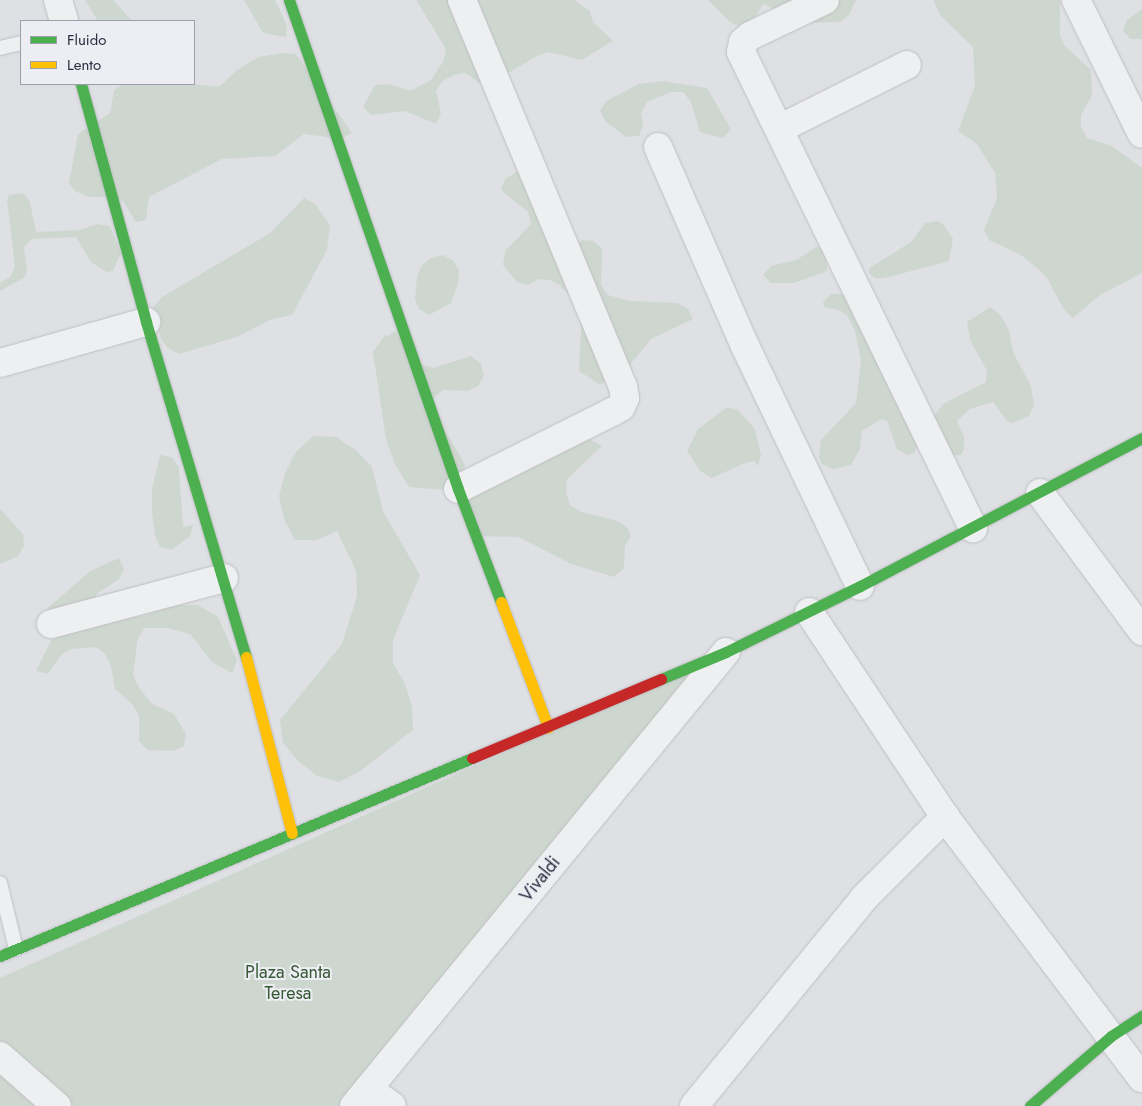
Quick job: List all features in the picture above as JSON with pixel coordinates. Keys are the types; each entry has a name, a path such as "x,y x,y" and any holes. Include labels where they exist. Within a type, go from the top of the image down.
{"street":[{"path":"58,0 64,20"},
{"path":"289,0 458,489 548,726"},
{"path":"458,489 616,410 624,398 624,387 462,0"},
{"path":"825,0 750,36 743,42 741,52 973,528"},
{"path":"1076,0 1142,134"},
{"path":"779,129 907,65"},
{"path":"81,85 146,322 261,707 292,833"},
{"path":"658,147 745,346 860,586"},
{"path":"0,363 146,322"},
{"path":"0,956 726,652 973,528 1142,438"},
{"path":"1040,493 1142,631"},
{"path":"51,624 224,578"},
{"path":"809,612 945,818 1142,1078"},
{"name":"Vivaldi","path":"361,1097 726,652"},
{"path":"694,1106 864,898 945,818"},
{"path":"1030,1106 1111,1036 1142,1016"},
{"path":"0,1056 57,1106"},
{"path":"361,1097 392,1106"}],"lane":[{"path":"0,48 20,43"},
{"path":"0,883 16,949"}],"green space":[{"path":"85,0 113,0 131,20 97,20"},
{"path":"244,0 275,0 287,25 286,37 263,33"},
{"path":"416,0 574,0 590,11 593,22 613,41 582,60 548,52 537,56 485,87 465,73 454,75 443,81 436,91 441,113 436,124 405,111 371,115 363,107 375,85 388,84 410,91 431,80 444,60 446,49"},
{"path":"708,0 856,0 849,15 840,22 804,23 764,4 751,22 741,27 730,22"},
{"path":"933,0 1060,0 1060,35 1065,46 1091,70 1092,95 1081,115 1081,127 1087,138 1112,146 1142,168 1142,273 1100,295 1073,318 1064,310 1047,278 1038,269 1021,255 989,240 984,230 997,198 995,173 977,144 958,131 975,86 973,47 940,15"},
{"path":"1142,9 1142,39 1130,39 1123,30 1127,20"},
{"path":"283,53 296,54 352,133 341,139 304,134 275,156 222,159 149,197 146,220 136,222 123,201 113,197 88,197 75,191 69,183 78,134 110,113 114,90 122,85 195,84 219,87 237,70 258,57"},
{"path":"663,81 707,88 731,129 723,138 700,132 691,102 683,92 671,92 647,102 641,113 643,125 639,136 626,137 606,122 600,111 606,101 639,84"},
{"path":"526,166 542,230 549,240 571,245 583,240 594,241 602,249 601,285 608,295 630,301 678,303 688,309 693,319 651,339 629,366 600,385 579,371 582,311 576,302 559,285 550,280 538,279 528,285 517,282 503,265 505,251 531,224 528,212 501,190 505,179"},
{"path":"23,193 30,202 36,232 80,230 97,224 110,226 121,253 113,271 107,272 91,262 76,237 32,239 24,247 27,272 24,278 0,291 0,283 10,277 15,267 7,200 9,195"},
{"path":"304,198 316,205 330,225 327,250 292,315 270,320 237,337 179,354 168,348 161,340 153,307 162,297 270,233"},
{"path":"937,221 943,224 953,239 949,261 877,279 868,272 871,267 911,242 925,223"},
{"path":"818,246 826,255 827,271 794,283 771,283 763,275 771,266 796,260"},
{"path":"443,255 454,261 459,271 458,283 451,303 429,315 419,309 415,299 417,276 422,265 431,258"},
{"path":"831,294 850,294 921,436 914,453 907,455 897,449 887,421 882,419 862,431 860,449 851,465 833,469 822,464 819,458 821,440 856,403 861,361 855,331 847,315 836,309 825,308 823,302"},
{"path":"990,307 1000,314 1009,330 1013,352 1031,386 1034,405 1029,416 1013,423 1007,421 993,402 970,409 957,421 964,437 964,450 961,455 949,455 932,419 943,404 986,382 987,371 970,340 967,322"},
{"path":"395,331 423,365 433,368 471,356 481,364 484,375 478,386 468,391 443,390 434,398 440,421 464,463 466,476 446,490 409,487 396,466 386,440 373,352 386,334 387,337"},
{"path":"727,407 738,410 755,429 761,455 758,466 754,461 712,478 700,471 687,451 698,429"},
{"path":"571,428 602,446 567,479 566,492 570,505 582,512 618,521 628,528 631,536 625,546 624,568 614,577 571,564 519,537 472,536 466,496"},
{"path":"313,436 336,437 356,450 372,467 383,511 420,575 393,640 393,663 405,684 412,706 413,730 359,772 339,782 317,776 298,761 283,743 280,720 342,644 357,596 356,571 337,531 317,540 295,540 284,519 279,496 285,473 295,453"},
{"path":"160,455 172,457 179,468 183,527 193,525 190,536 172,550 160,547 155,536 152,513 152,489"},
{"path":"0,509 23,534 24,546 18,556 0,564"},
{"path":"119,558 124,569 119,579 98,593 91,603 109,620 143,616 175,605 198,605 218,617 237,660 232,673 212,662 190,634 168,628 145,628 138,638 133,674 138,686 152,704 174,714 186,734 184,746 173,751 148,750 139,741 139,716 133,705 115,689 111,666 105,654 96,647 72,649 61,655 48,674 36,671 57,629 48,608 90,571"},
{"name":"Plaza Santa Teresa","path":"700,665 347,1106 0,1106 0,978"}],"traffic: fast":[{"path":"289,0 458,489 501,602"},
{"path":"81,85 146,322 246,657"},
{"path":"661,679 726,652 860,586 1142,438"},
{"path":"0,956 472,758"},
{"path":"1030,1106 1111,1036 1142,1016"}],"traffic: slow":[{"path":"501,602 548,727"},
{"path":"246,657 292,833"}],"traffic: jam":[{"path":"472,758 661,679"}]}
